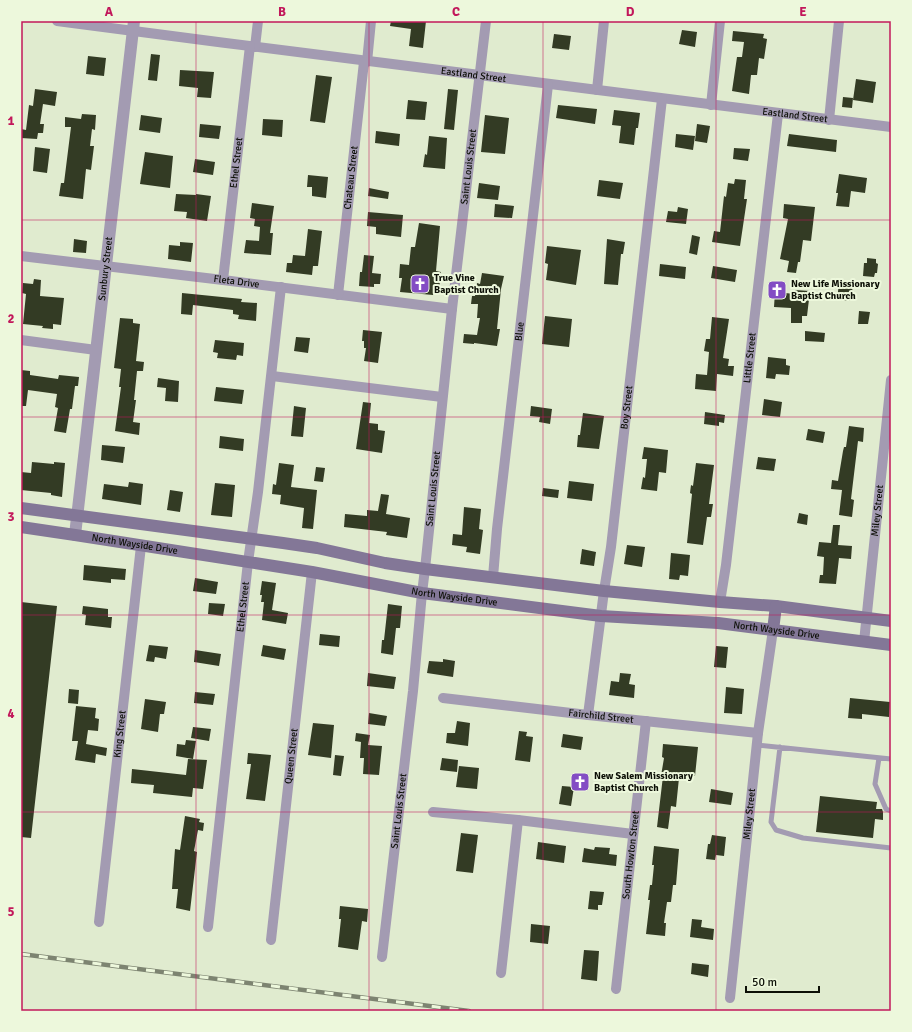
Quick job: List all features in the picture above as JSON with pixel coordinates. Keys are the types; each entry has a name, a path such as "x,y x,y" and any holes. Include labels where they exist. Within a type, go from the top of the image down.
{"main road":[{"name":"North Wayside Drive","path":"21,508 251,538 310,547 385,563 425,569 604,591 776,606 891,621"},
{"name":"North Wayside Drive","path":"21,528 312,572 422,593 600,616 718,623 891,645"},
{"path":"773,630 776,606"}],"street":[{"name":"Eastland Street","path":"57,21 134,26 253,47 365,62 480,75 548,85 891,127"},
{"name":"Ethel Street","path":"223,280 253,47 258,21"},
{"name":"Chateau Street","path":"338,295 371,21"},
{"name":"Saint Louis Street","path":"382,957 413,691 442,397 486,21"},
{"path":"597,90 604,21"},
{"path":"711,105 720,21"},
{"path":"829,120 839,21"},
{"name":"Sunbury Street","path":"75,535 134,26"},
{"name":"Blue","path":"493,577 497,529 548,85"},
{"name":"Boy Street","path":"588,715 600,616 611,547 662,99"},
{"name":"Little Street","path":"720,602 727,557 778,114"},
{"name":"Fleta Drive","path":"21,256 281,287 452,310"},
{"name":"Ethel Street","path":"208,927 248,562 272,376 281,287"},
{"path":"21,340 96,350"},
{"path":"272,376 442,397"},
{"name":"Miley Street","path":"864,642 891,380"},
{"name":"King Street","path":"99,922 141,546"},
{"name":"Queen Street","path":"272,940 312,572"},
{"name":"Miley Street","path":"730,998 758,733 773,630"},
{"name":"Fairchild Street","path":"443,698 758,733"},
{"name":"South Howton Street","path":"616,989 646,721"},
{"path":"433,812 518,820 633,834"},
{"path":"501,973 518,820"}],"lane":[{"path":"757,745 891,759"},
{"path":"780,748 771,822 776,830 803,838 891,848"},
{"path":"879,758 875,784 886,809 891,812"}],"building":[{"path":"391,21 426,21 423,48 409,46 411,29 390,26"},
{"path":"682,30 697,32 695,47 679,44"},
{"path":"733,31 764,34 763,38 767,39 764,59 759,58 757,75 751,75 749,94 732,91 737,57 742,57 744,42 732,41"},
{"path":"554,34 571,36 569,50 552,48"},
{"path":"151,54 160,55 157,81 148,80"},
{"path":"88,56 106,58 104,76 86,74"},
{"path":"180,70 214,72 211,98 197,97 198,88 179,86"},
{"path":"316,75 332,77 325,123 310,121"},
{"path":"856,79 876,82 873,103 853,100"},
{"path":"35,89 57,92 55,106 43,104 40,124 44,124 43,133 38,133 37,139 21,138 21,129 26,130 29,105 33,106"},
{"path":"448,89 458,90 454,130 444,129"},
{"path":"843,97 853,98 852,108 842,107"},
{"path":"408,100 427,102 425,120 406,119"},
{"path":"558,105 597,109 595,124 556,118"},
{"path":"614,110 640,113 634,145 619,143 621,126 612,125"},
{"path":"82,114 96,115 95,130 92,129 90,146 94,146 91,170 86,169 83,199 59,196 61,183 64,183 71,127 65,127 65,117 81,119"},
{"path":"141,115 162,118 160,133 139,130"},
{"path":"485,115 509,118 505,154 481,152"},
{"path":"263,119 283,120 282,137 262,135"},
{"path":"200,124 221,126 219,139 199,137"},
{"path":"697,124 710,126 707,143 695,141"},
{"path":"376,131 400,134 399,146 375,143"},
{"path":"676,134 695,136 693,150 675,147"},
{"path":"789,134 837,140 836,152 787,146"},
{"path":"429,136 447,138 445,169 423,167 425,154 427,155"},
{"path":"35,147 50,149 47,173 33,171"},
{"path":"734,148 750,149 748,161 733,159"},
{"path":"145,152 173,156 170,188 140,184"},
{"path":"195,159 215,162 213,175 193,172"},
{"path":"839,174 867,178 865,193 851,191 849,207 836,206 838,193 836,193"},
{"path":"308,175 328,177 326,198 312,196 312,187 307,187"},
{"path":"735,179 746,180 744,199 747,199 740,246 712,242 714,231 720,232 724,196 726,197 728,183 734,184"},
{"path":"599,180 623,183 620,199 597,196"},
{"path":"479,183 500,186 498,200 477,198"},
{"path":"369,188 389,192 388,199 368,196"},
{"path":"176,194 211,196 207,221 186,218 187,212 174,211"},
{"path":"252,203 274,206 270,233 273,233 271,255 244,253 246,240 259,241 260,227 254,226 255,219 250,218"},
{"path":"495,204 514,206 512,218 494,217"},
{"path":"784,204 815,207 811,241 803,240 800,262 798,262 796,273 787,272 789,261 780,259 788,219 783,218"},
{"path":"678,207 688,209 686,224 666,222 668,211 677,212"},
{"path":"368,212 403,215 401,237 376,234 376,227 367,226"},
{"path":"419,223 440,226 436,271 441,272 439,290 434,290 433,295 400,292 402,278 399,278 400,264 409,265 411,247 415,247"},
{"path":"308,229 322,231 318,266 313,266 312,275 286,272 287,263 292,263 293,255 305,256"},
{"path":"692,235 700,237 697,255 689,253"},
{"path":"74,239 87,241 86,253 73,252"},
{"path":"607,239 625,242 623,254 621,254 618,285 604,284"},
{"path":"180,242 193,243 191,262 168,259 169,245 180,246"},
{"path":"547,246 581,250 576,285 546,280 548,264 545,263"},
{"path":"364,255 374,256 372,273 381,274 380,284 374,284 374,287 359,286 360,272 362,272"},
{"path":"867,258 876,259 876,263 878,264 877,273 875,273 874,277 863,276 864,263 867,263"},
{"path":"660,264 686,267 685,279 659,276"},
{"path":"713,266 737,270 735,282 711,278"},
{"path":"482,273 504,276 501,289 497,329 500,329 497,346 463,343 464,334 477,335 480,318 477,318 478,304 471,304 472,296 475,296 477,283 480,284"},
{"path":"34,279 41,280 40,296 64,298 61,325 53,324 53,329 42,328 43,326 23,324 26,294 22,293 23,283 33,284"},
{"path":"839,283 853,284 851,301 837,300"},
{"path":"795,290 810,291 807,316 802,316 802,323 791,323 791,308 774,307 775,292 795,294"},
{"path":"182,293 242,299 241,302 257,303 256,321 238,319 239,315 233,314 233,310 193,305 192,315 181,314"},
{"path":"859,311 870,312 868,324 858,324"},
{"path":"545,316 572,319 569,347 542,344"},
{"path":"712,317 729,319 723,358 729,359 728,366 734,366 733,376 717,374 716,391 695,389 696,374 707,375 709,352 704,351 706,339 710,339"},
{"path":"120,318 133,319 133,323 140,324 136,361 144,362 143,371 137,371 134,400 136,400 133,422 140,423 139,435 115,431 121,387 119,387 121,369 114,368"},
{"path":"363,330 382,332 378,363 364,361 366,348 364,348 364,341 362,341"},
{"path":"805,331 825,333 824,342 805,341"},
{"path":"296,337 310,338 308,353 294,351"},
{"path":"215,340 244,343 243,356 237,355 236,360 217,358 218,353 213,352"},
{"path":"768,357 786,359 786,365 790,366 789,375 776,374 775,379 766,378"},
{"path":"21,370 30,371 30,375 58,379 59,375 79,377 78,386 75,386 72,409 70,409 66,433 54,431 58,408 55,407 57,394 28,390 26,406 21,406"},
{"path":"158,378 179,381 178,402 165,401 166,388 157,387"},
{"path":"216,387 244,390 242,404 214,401"},
{"path":"764,399 782,402 780,417 762,415"},
{"path":"363,402 371,403 369,423 378,424 378,430 385,431 382,453 356,449"},
{"path":"294,406 306,408 303,437 291,436"},
{"path":"531,406 552,409 550,424 539,422 540,417 530,416"},
{"path":"705,412 725,415 724,423 719,422 719,426 704,424"},
{"path":"583,413 604,416 599,449 577,447"},
{"path":"849,426 864,428 863,442 858,441 851,499 854,500 852,517 839,515 842,490 831,489 832,480 838,481"},
{"path":"808,429 825,432 823,443 806,440"},
{"path":"220,436 244,439 243,451 219,448"},
{"path":"102,445 125,447 123,463 101,460"},
{"path":"644,447 668,450 666,473 659,472 657,491 641,489 643,477 645,478 647,459 642,459"},
{"path":"758,457 776,459 774,471 756,469"},
{"path":"32,462 54,464 54,462 65,463 62,497 51,495 51,493 21,490 21,472 31,473"},
{"path":"279,463 294,465 291,487 317,490 313,529 302,528 304,508 280,504 281,495 272,494 273,484 276,485"},
{"path":"696,463 714,465 709,504 713,504 711,517 707,517 703,545 687,543 692,494 690,493 691,485 693,486"},
{"path":"316,467 325,468 323,482 314,481"},
{"path":"569,481 594,484 592,501 567,498"},
{"path":"129,482 143,484 141,505 102,499 104,484 128,487"},
{"path":"215,483 235,485 232,517 211,515"},
{"path":"543,488 559,490 558,498 542,496"},
{"path":"170,490 183,492 180,512 167,510"},
{"path":"381,494 389,495 386,514 410,518 407,538 386,535 387,532 344,527 345,514 367,516 367,510 378,511"},
{"path":"464,507 481,509 479,529 483,530 480,554 466,552 467,547 452,545 453,534 462,535"},
{"path":"799,513 808,515 807,525 797,523"},
{"path":"833,525 840,525 838,545 852,546 851,559 839,558 836,584 819,583 820,575 823,575 824,557 817,556 819,542 831,543"},
{"path":"627,545 645,547 642,567 624,564"},
{"path":"582,549 596,552 594,566 580,564"},
{"path":"671,553 690,555 688,576 680,575 679,580 669,579"},
{"path":"84,565 126,569 125,580 111,579 111,583 83,580"},
{"path":"195,578 218,582 216,594 193,591"},
{"path":"262,581 276,583 272,610 288,613 286,624 262,620 264,602 261,602 262,595 260,595"},
{"path":"21,602 57,606 31,838 21,837"},
{"path":"209,603 225,604 223,616 208,614"},
{"path":"388,604 402,606 400,628 396,628 393,655 381,653"},
{"path":"83,606 108,609 108,617 112,617 111,628 85,625 86,615 82,614"},
{"path":"320,634 340,636 339,647 319,645"},
{"path":"149,645 168,647 166,659 155,657 154,662 146,661"},
{"path":"263,645 286,649 284,660 261,656"},
{"path":"716,646 728,647 726,668 714,667"},
{"path":"195,650 221,654 219,666 194,662"},
{"path":"443,659 455,661 453,677 427,673 429,661 443,662"},
{"path":"368,673 396,677 394,689 367,686"},
{"path":"620,673 631,674 629,684 635,685 634,698 609,695 611,681 619,682"},
{"path":"726,687 744,689 742,714 724,713"},
{"path":"69,689 79,690 78,704 68,703"},
{"path":"195,692 215,694 213,705 194,703"},
{"path":"850,698 890,702 889,717 862,714 862,719 848,718"},
{"path":"145,699 166,702 164,714 160,714 158,732 141,729"},
{"path":"76,706 96,708 95,718 99,719 98,731 88,730 86,744 107,748 106,756 96,754 95,763 75,760 78,741 72,741"},
{"path":"369,713 387,716 385,726 368,724"},
{"path":"457,721 470,723 468,746 446,743 447,733 455,733"},
{"path":"313,723 334,725 331,758 308,755"},
{"path":"193,727 211,729 209,741 191,738"},
{"path":"519,731 527,732 526,736 533,737 530,762 515,760"},
{"path":"356,733 370,735 368,745 382,746 379,775 363,774 364,758 360,758 361,742 355,741"},
{"path":"563,734 583,737 581,750 561,747"},
{"path":"186,740 196,741 193,759 176,756 177,744 185,745"},
{"path":"663,744 698,747 695,776 680,774 676,807 671,806 668,829 657,827 663,776 661,776 664,758 662,757"},
{"path":"248,753 271,755 265,801 246,799 251,764 247,764"},
{"path":"335,755 344,756 341,776 333,775"},
{"path":"442,758 458,760 457,772 440,770"},
{"path":"188,759 207,760 203,789 193,788 192,797 153,793 154,785 131,783 132,769 186,775"},
{"path":"459,766 479,768 477,789 456,787"},
{"path":"562,786 574,787 571,806 559,804"},
{"path":"711,789 733,793 731,805 709,802"},
{"path":"820,796 877,802 876,809 882,809 883,820 875,819 873,838 816,832"},
{"path":"185,816 200,819 199,822 204,823 203,831 198,830 194,851 197,852 190,911 176,908 178,889 172,889 175,849 180,850"},
{"path":"461,833 478,835 473,873 456,871"},
{"path":"712,835 726,837 724,856 716,855 715,860 706,859 708,844 710,844"},
{"path":"538,842 566,846 564,863 536,859"},
{"path":"654,846 679,849 676,885 673,885 671,902 667,902 664,923 666,923 665,936 646,934 650,900 648,900 650,885 652,885 654,865 652,865"},
{"path":"595,847 610,848 609,854 617,855 616,866 582,862 584,848 594,850"},
{"path":"590,891 604,892 602,905 598,905 598,910 588,909"},
{"path":"340,906 368,909 367,922 362,921 358,950 338,947 341,919 339,919"},
{"path":"692,919 702,920 701,927 714,929 713,940 690,937"},
{"path":"531,924 550,926 548,944 530,942"},
{"path":"584,950 599,951 597,981 581,979"},
{"path":"692,963 709,965 708,977 691,974"}],"railway":[{"path":"21,954 469,1011"}],"place":[{"name":"True Vine Baptist Church","path":"420,284"},
{"name":"New Life Missionary Baptist Church","path":"777,290"},
{"name":"New Salem Missionary Baptist Church","path":"580,782"}]}
